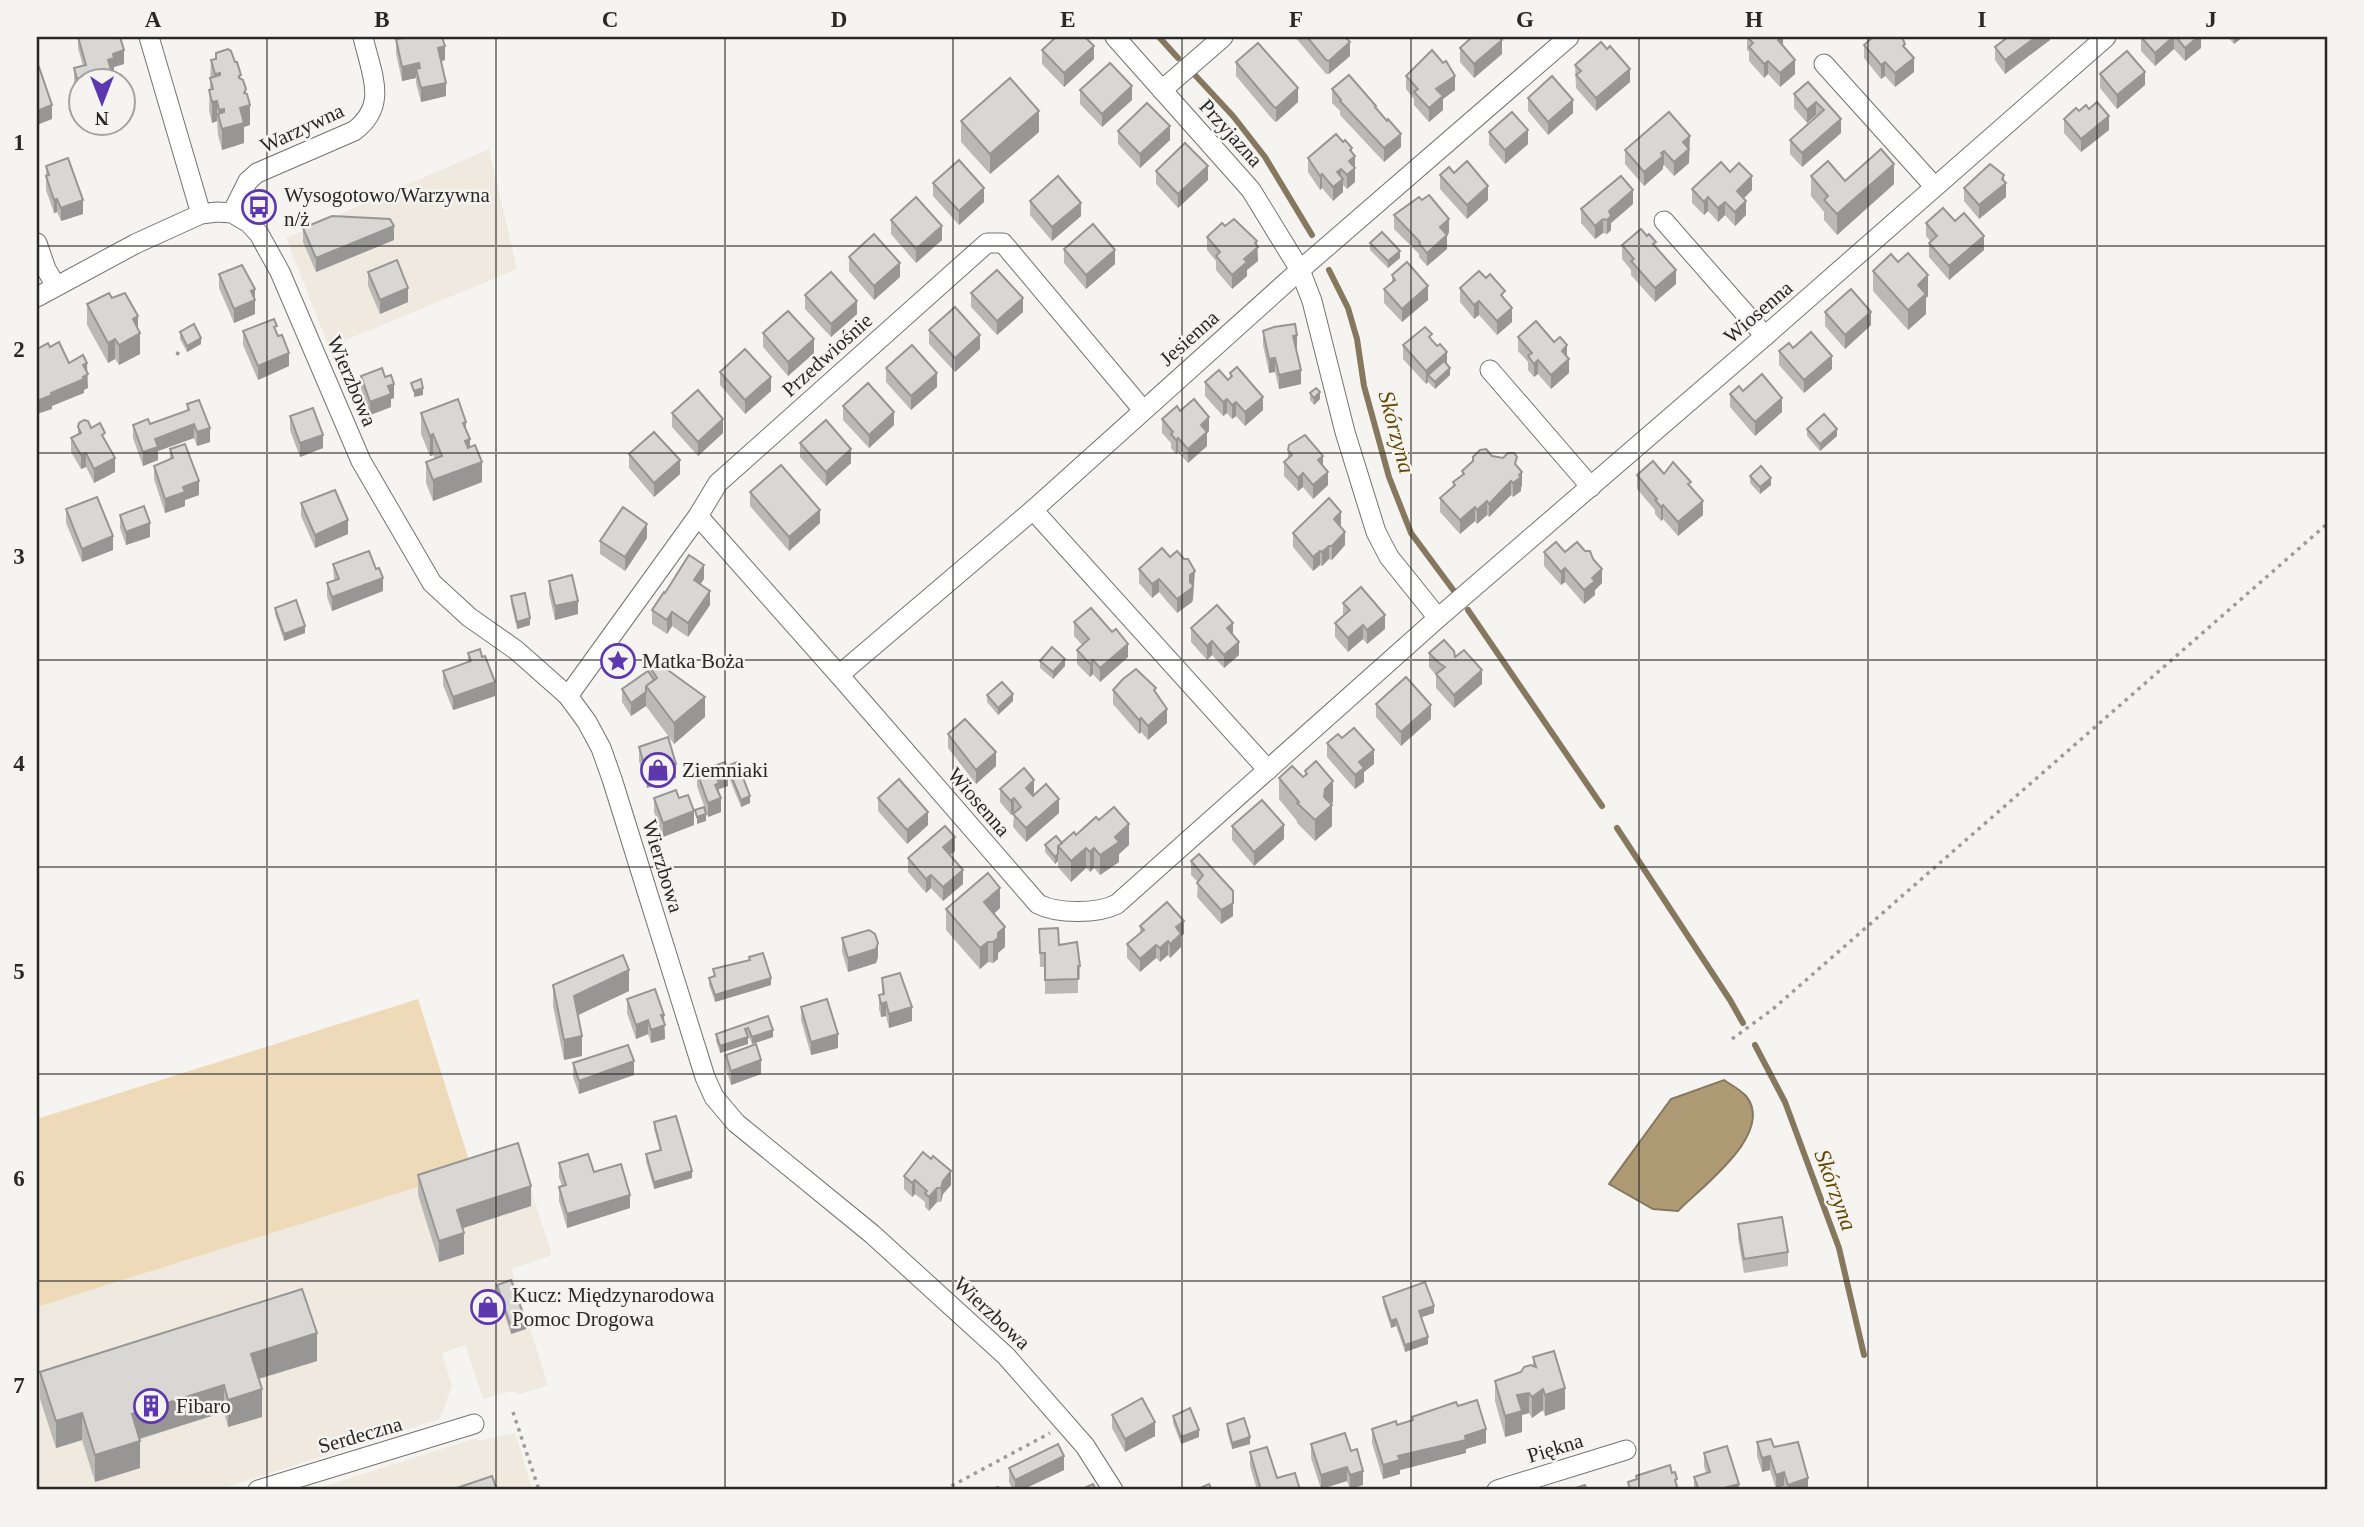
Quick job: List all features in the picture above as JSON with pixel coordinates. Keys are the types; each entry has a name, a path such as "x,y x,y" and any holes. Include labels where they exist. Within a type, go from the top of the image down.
{"street":[{"path":"149,37 201,214"},
{"name":"Warzywna","path":"232,214 248,181 257,173 354,131 365,123 372,113 375,88 363,37"},
{"name":"Przyjazna","path":"1115,37 1251,190 1300,270"},
{"path":"1163,90 1223,37"},
{"name":"Jesienna","path":"839,675 1033,510 1300,270 1569,37"},
{"name":"Wiosenna","path":"698,516 1038,904 1050,911 1106,910 1117,904 1438,618 1765,336 2094,41"},
{"path":"1824,64 1934,186"},
{"path":"37,297 135,244 201,214 232,214"},
{"name":"Wierzbowa","path":"232,214 249,223 268,247 361,461 432,583 469,617 516,650 568,696 587,722 601,748 713,1097 736,1123 872,1234 1006,1356 1085,1446 1113,1490"},
{"path":"1664,221 1765,336"},
{"path":"37,243 46,269 56,286"},
{"name":"Przedwiośnie","path":"568,696 698,516 718,484 986,243 1003,243 1143,410"},
{"path":"1300,270 1312,301 1345,432 1376,532 1389,557 1438,618"},
{"path":"1490,370 1591,487"},
{"path":"1033,510 1268,770"},
{"name":"Serdeczna","path":"258,1490 474,1424"},
{"name":"Piękna","path":"1497,1490 1626,1450"}],"path":[{"path":"176,353 183,355"},
{"path":"1732,1039 1773,1009 2327,524"},
{"path":"513,1412 539,1490"},
{"path":"944,1490 1054,1430"}],"shaded area":[{"path":"489,149 517,269 329,347 286,238"},
{"path":"418,999 472,1170 37,1307 37,1119"},
{"path":"1724,1080 1746,1096 1753,1111 1751,1126 1744,1142 1732,1158 1678,1211 1653,1209 1609,1184 1671,1099"},
{"name":"Fibaro","path":"520,1155 552,1255 511,1269 548,1385 520,1394 512,1391 483,1399 465,1345 442,1353 452,1386 440,1419 217,1490 37,1490 37,1307"},
{"path":"515,1433 533,1490 313,1490 473,1439 481,1440"}],"building":[{"path":"78,37 120,37 124,50 113,54 114,58 108,60 110,66 82,66 86,65"},
{"path":"442,37 445,46 438,48 446,83 421,88 416,69 420,68 419,63 402,67 396,39"},
{"path":"1056,37 1085,37 1094,46 1064,73 1042,50"},
{"path":"1307,37 1345,37 1350,42 1329,61"},
{"path":"1472,37 1499,37 1502,40 1474,64 1460,48"},
{"path":"1747,37 1781,37 1778,40 1795,60 1780,73 1768,61 1764,64 1749,47 1753,43"},
{"path":"1873,37 1902,37 1905,44 1903,46 1914,58 1895,73 1885,62 1881,65 1864,45"},
{"path":"2008,37 2036,37 2005,60 1995,47"},
{"path":"2141,37 2173,37 2155,53"},
{"path":"2176,37 2198,37 2185,48"},
{"path":"1601,42 1607,49 1610,46 1630,69 1596,98 1576,75 1581,71 1575,65"},
{"path":"1258,43 1298,88 1276,108 1236,62"},
{"path":"228,49 237,62 241,75 239,78 243,80 246,89 244,93 247,94 250,105 240,108 244,123 222,129 218,114 224,112 224,109 219,110 217,101 212,102 209,90 213,89 210,78 220,73 215,74 211,60 216,59 216,53"},
{"path":"1432,50 1443,63 1446,61 1455,76 1436,89 1443,96 1429,108 1414,92 1418,89 1406,76"},
{"path":"2127,51 2145,72 2117,95 2100,74"},
{"path":"1110,63 1132,86 1102,114 1080,90"},
{"path":"39,67 52,105 37,111 37,68"},
{"path":"1349,75 1401,134 1384,148 1332,89"},
{"path":"1552,76 1573,100 1548,122 1528,98"},
{"path":"1010,78 1039,111 990,154 961,121"},
{"path":"1808,82 1841,119 1802,153 1790,140 1824,110 1816,102 1807,110 1794,94"},
{"path":"2097,102 2109,116 2081,139 2064,119 2076,108 2079,111 2086,105 2089,109"},
{"path":"1147,103 1170,126 1140,154 1118,131"},
{"path":"1512,112 1528,130 1505,150 1489,132"},
{"path":"1669,112 1690,136 1683,142 1689,149 1674,162 1664,151 1661,153 1663,156 1644,172 1625,150"},
{"path":"1336,134 1352,148 1350,150 1355,156 1349,161 1355,168 1347,175 1341,169 1337,172 1343,179 1333,187 1322,174 1320,176 1308,158"},
{"path":"1185,143 1208,166 1178,194 1156,171"},
{"path":"1881,149 1894,164 1837,214 1824,200 1828,196 1811,176 1828,161 1845,181"},
{"path":"68,158 83,200 61,208 57,199 54,200 46,176 49,175 46,166"},
{"path":"959,160 984,188 959,211 933,183"},
{"path":"1467,161 1488,186 1467,205 1440,175 1449,167 1454,173"},
{"path":"1721,162 1730,172 1739,163 1752,176 1737,191 1746,201 1735,212 1725,202 1718,208 1708,197 1704,202 1692,189"},
{"path":"1990,164 2004,175 2002,179 2006,183 1979,205 1964,188"},
{"path":"1058,176 1081,203 1052,227 1030,201"},
{"path":"1621,176 1633,190 1609,211 1611,216 1607,220 1603,219 1595,226 1581,209"},
{"path":"1429,195 1449,219 1440,227 1447,235 1427,253 1394,215 1419,197 1422,200"},
{"path":"916,197 942,226 916,249 891,220"},
{"path":"1943,208 1955,221 1964,213 1984,236 1949,266 1929,243 1937,236 1926,223"},
{"path":"332,216 390,219 394,226 316,258 303,228"},
{"path":"1234,219 1257,241 1255,243 1258,247 1244,259 1247,262 1232,275 1216,256 1220,252 1207,237 1222,223 1225,226"},
{"path":"1093,224 1115,250 1086,275 1064,249"},
{"path":"1641,229 1656,242 1653,244 1676,270 1655,288 1631,261 1634,259 1622,245"},
{"path":"1382,232 1400,251 1388,261 1370,243"},
{"path":"874,234 900,263 874,286 849,257"},
{"path":"1908,253 1928,275 1918,285 1926,294 1908,310 1873,271 1891,254 1898,262"},
{"path":"397,260 408,288 380,300 368,272"},
{"path":"1407,262 1428,286 1402,309 1384,289 1395,280 1392,275"},
{"path":"242,265 255,289 251,291 255,300 234,309 219,274"},
{"path":"997,270 1023,298 997,321 971,293"},
{"path":"1479,271 1486,278 1490,274 1505,291 1501,295 1512,308 1497,321 1479,301 1474,305 1460,288"},
{"path":"831,272 857,301 831,324 805,295"},
{"path":"1851,289 1871,312 1845,335 1825,312"},
{"path":"109,293 112,298 125,293 138,316 133,319 140,333 119,345 115,339 108,343 87,304"},
{"path":"955,307 980,335 955,358 929,330"},
{"path":"788,311 814,339 788,362 763,333"},
{"path":"274,319 277,326 274,327 278,336 282,335 289,353 258,366 243,331"},
{"path":"1536,321 1554,342 1560,337 1567,345 1562,351 1569,359 1551,375 1538,360 1534,364 1528,356 1532,353 1518,337"},
{"path":"194,324 201,338 187,346 180,332"},
{"path":"1295,324 1297,335 1293,336 1301,370 1279,375 1275,358 1269,359 1263,331"},
{"path":"1425,327 1432,334 1429,337 1447,352 1426,371 1403,345"},
{"path":"1811,332 1832,356 1804,380 1779,351 1789,343 1793,348"},
{"path":"59,342 69,363 83,355 87,363 83,365 88,374 84,379 37,401 37,349 48,343 50,347"},
{"path":"912,345 937,373 911,396 886,368"},
{"path":"745,349 771,377 745,400 720,372"},
{"path":"1444,361 1450,368 1435,382 1428,375"},
{"path":"1237,367 1263,397 1245,412 1236,402 1232,405 1227,399 1223,402 1205,382 1219,370 1228,380 1232,376 1230,373"},
{"path":"382,368 385,377 391,375 394,384 388,386 391,394 370,402 361,376"},
{"path":"1762,374 1782,398 1755,422 1730,394 1739,386 1743,391"},
{"path":"421,379 423,388 414,391 411,383"},
{"path":"868,383 894,412 869,435 843,406"},
{"path":"1316,388 1320,392 1314,398 1310,393"},
{"path":"698,390 723,419 698,442 672,413"},
{"path":"458,399 466,422 463,423 470,439 465,441 468,448 475,445 482,462 433,480 426,462 442,456 421,413"},
{"path":"1194,399 1209,417 1201,425 1207,432 1188,449 1178,438 1176,440 1162,419 1177,406 1180,411"},
{"path":"199,400 210,428 197,432 194,424 155,439 158,447 143,452 133,425 148,419 150,424 189,410 187,404"},
{"path":"313,408 323,435 300,443 290,416"},
{"path":"1824,414 1837,429 1820,444 1807,429"},
{"path":"84,420 88,421 91,428 100,423 105,433 102,435 115,458 94,469 86,453 81,455 71,438 81,433 78,427"},
{"path":"826,420 851,449 826,472 800,443"},
{"path":"654,432 680,460 654,483 629,454"},
{"path":"1305,435 1323,456 1318,460 1328,472 1313,485 1303,473 1298,478 1284,462 1292,455 1288,450 1289,445"},
{"path":"185,444 199,481 183,487 185,492 165,499 154,466 173,458 170,449"},
{"path":"1486,449 1492,456 1503,458 1508,453 1514,453 1517,457 1515,464 1522,472 1519,475 1521,477 1513,483 1511,481 1489,504 1487,501 1477,510 1475,507 1460,520 1440,498 1455,485 1453,482 1464,474 1462,471 1473,461 1473,457 1480,450"},
{"path":"1653,461 1664,474 1673,462 1703,501 1678,522 1663,505 1661,507 1637,475"},
{"path":"781,465 820,510 789,537 750,492"},
{"path":"1761,466 1771,478 1760,487 1750,476"},
{"path":"335,490 348,520 315,535 301,503"},
{"path":"97,497 113,536 82,549 66,509"},
{"path":"1329,498 1341,512 1334,519 1345,532 1332,546 1313,557 1293,533"},
{"path":"144,506 150,523 126,532 120,515"},
{"path":"623,507 647,524 625,557 600,541"},
{"path":"1556,542 1565,552 1577,542 1585,551 1590,551 1602,569 1592,578 1595,581 1584,590 1565,568 1561,572 1544,552"},
{"path":"1162,548 1170,557 1177,551 1184,559 1188,559 1195,571 1190,575 1192,588 1177,599 1159,579 1152,584 1139,569"},
{"path":"369,551 383,578 332,597 327,583 339,579 333,564"},
{"path":"689,555 704,565 694,580 710,591 688,623 672,612 667,620 652,610"},
{"path":"572,575 578,601 555,606 549,581"},
{"path":"1361,587 1385,615 1367,630 1363,625 1348,638 1335,623 1350,610 1343,603"},
{"path":"525,593 530,618 517,622 511,596"},
{"path":"296,600 305,626 284,634 275,608"},
{"path":"1217,605 1233,623 1227,628 1239,642 1224,655 1212,641 1207,646 1191,628"},
{"path":"1091,608 1112,632 1116,629 1128,644 1100,668 1093,660 1090,664 1077,650 1089,639 1074,622"},
{"path":"1444,640 1454,651 1455,657 1464,650 1482,670 1454,695 1436,674 1445,667 1429,653"},
{"path":"1052,647 1065,659 1053,672 1040,661"},
{"path":"480,649 495,682 453,697 443,671 471,661 468,653"},
{"path":"654,660 705,697 674,723 646,686 657,678 648,664"},
{"path":"1136,669 1156,688 1154,690 1167,709 1148,726 1141,718 1139,720 1113,690"},
{"path":"648,671 654,680 646,686 646,692 631,703 622,689"},
{"path":"1406,677 1431,705 1401,732 1376,704"},
{"path":"1002,682 1013,694 998,708 987,695"},
{"path":"965,719 996,752 976,770 948,734"},
{"path":"1354,728 1374,750 1359,762 1364,768 1355,775 1327,743 1338,734 1342,738"},
{"path":"668,737 676,764 647,774 639,747"},
{"path":"1316,761 1333,781 1325,789 1324,797 1332,805 1315,820 1297,803 1299,802 1279,778 1292,766 1303,777 1307,774 1305,771"},
{"path":"725,762 728,772 716,776 719,783 715,785 721,798 708,803 697,772"},
{"path":"737,762 750,796 741,800 727,766"},
{"path":"1024,768 1034,780 1026,788 1033,796 1046,784 1059,799 1026,828 1013,814 1021,807 1014,798 1011,801 1000,789"},
{"path":"899,779 928,812 907,830 878,798"},
{"path":"676,790 679,798 688,795 694,811 663,823 654,798"},
{"path":"1262,800 1284,825 1254,852 1232,826"},
{"path":"704,807 706,814 697,817 695,810"},
{"path":"1114,807 1129,824 1115,837 1119,842 1100,855 1094,848 1090,852 1086,848 1071,861 1058,846 1074,832 1076,835 1096,817 1099,820"},
{"path":"945,826 955,837 943,847 963,870 943,887 931,875 926,879 908,858"},
{"path":"1056,836 1062,843 1058,846 1058,854 1055,857 1045,845"},
{"path":"1199,854 1233,891 1233,903 1221,910 1197,883 1203,875 1191,861"},
{"path":"988,873 1000,888 984,902 1005,927 998,933 998,938 980,948 946,909"},
{"path":"1167,902 1184,921 1176,927 1181,934 1170,944 1168,941 1160,948 1156,945 1140,959 1127,944 1144,930 1140,926"},
{"path":"1058,928 1059,945 1077,942 1080,966 1078,979 1045,980 1045,953 1040,953 1039,929"},
{"path":"869,930 875,934 878,943 876,949 848,958 842,938"},
{"path":"763,953 771,978 715,995 709,978 715,976 713,969 750,960 749,957"},
{"path":"623,955 629,970 574,996 582,1036 564,1040 553,985"},
{"path":"900,973 912,1007 889,1014 886,1002 881,1004 879,995 884,994 882,978"},
{"path":"655,989 665,1025 651,1030 648,1020 636,1025 627,999"},
{"path":"827,999 838,1034 811,1042 801,1007"},
{"path":"768,1016 773,1030 752,1037 748,1028 745,1029 748,1037 720,1046 716,1034"},
{"path":"756,1044 761,1060 731,1071 726,1055"},
{"path":"628,1045 634,1061 579,1081 573,1063"},
{"path":"676,1116 692,1171 654,1182 646,1154 661,1150 654,1122"},
{"path":"518,1143 531,1186 457,1210 464,1233 439,1241 418,1175"},
{"path":"923,1152 931,1159 933,1156 951,1171 941,1188 937,1188 929,1197 925,1193 927,1191 915,1180 912,1183 904,1176"},
{"path":"588,1154 594,1172 621,1164 630,1195 567,1214 559,1187 566,1185 559,1163"},
{"path":"1782,1217 1788,1252 1744,1259 1738,1224"},
{"path":"511,1280 526,1322 511,1327 497,1285"},
{"path":"1425,1282 1434,1306 1419,1311 1428,1337 1405,1345 1396,1319 1391,1321 1383,1297"},
{"name":"Fibaro","path":"302,1289 317,1333 251,1354 262,1389 228,1400 224,1385 132,1414 140,1441 95,1455 82,1413 56,1421 40,1372"},
{"path":"1554,1351 1565,1388 1545,1395 1543,1389 1532,1397 1529,1393 1517,1395 1522,1411 1505,1416 1495,1381 1521,1372 1524,1367 1536,1367 1533,1357"},
{"path":"1142,1398 1155,1422 1125,1439 1112,1415"},
{"path":"1477,1400 1486,1429 1465,1436 1466,1440 1398,1456 1400,1460 1383,1465 1372,1429 1396,1421 1397,1425 1413,1420 1412,1417 1456,1402 1458,1406"},
{"path":"1190,1408 1199,1430 1181,1437 1173,1416"},
{"path":"1244,1418 1250,1437 1232,1443 1227,1424"},
{"path":"1345,1433 1351,1451 1357,1449 1363,1471 1350,1475 1347,1467 1321,1475 1311,1444"},
{"path":"1771,1439 1774,1447 1798,1442 1808,1478 1788,1485 1784,1472 1776,1475 1770,1456 1762,1458 1757,1442"},
{"path":"1058,1444 1064,1456 1015,1480 1009,1468"},
{"path":"1727,1446 1739,1484 1717,1490 1699,1490 1694,1477 1710,1472 1704,1453"},
{"path":"1267,1447 1277,1478 1295,1473 1300,1490 1261,1490 1250,1452"},
{"path":"1670,1465 1672,1473 1675,1472 1678,1490 1630,1490 1628,1482 1637,1479 1636,1476"},
{"path":"492,1476 497,1490 454,1489"},
{"path":"1093,1484 1096,1490 1080,1490"},
{"path":"1209,1484 1212,1490 1196,1490"},
{"path":"1585,1485 1587,1490 1569,1490"}],"waterway":[{"name":"Skórzyna","path":"1159,37 1178,58"},
{"name":"Skórzyna","path":"1194,74 1233,116 1265,157 1312,235"},
{"name":"Skórzyna","path":"1329,270 1348,308 1357,339 1364,386 1389,477 1411,533 1454,591"},
{"name":"Skórzyna","path":"1468,610 1602,806"},
{"name":"Skórzyna","path":"1617,828 1743,1023"},
{"name":"Skórzyna","path":"1755,1045 1785,1102 1839,1248 1864,1355"}],"place":[{"name":"Wysogotowo/Warzywna n/ż","path":"259,207"},
{"name":"Matka Boża","path":"618,661"},
{"name":"Ziemniaki","path":"658,770"},
{"name":"Kucz: Międzynarodowa Pomoc Drogowa","path":"488,1307"},
{"name":"Fibaro","path":"151,1406"}]}
